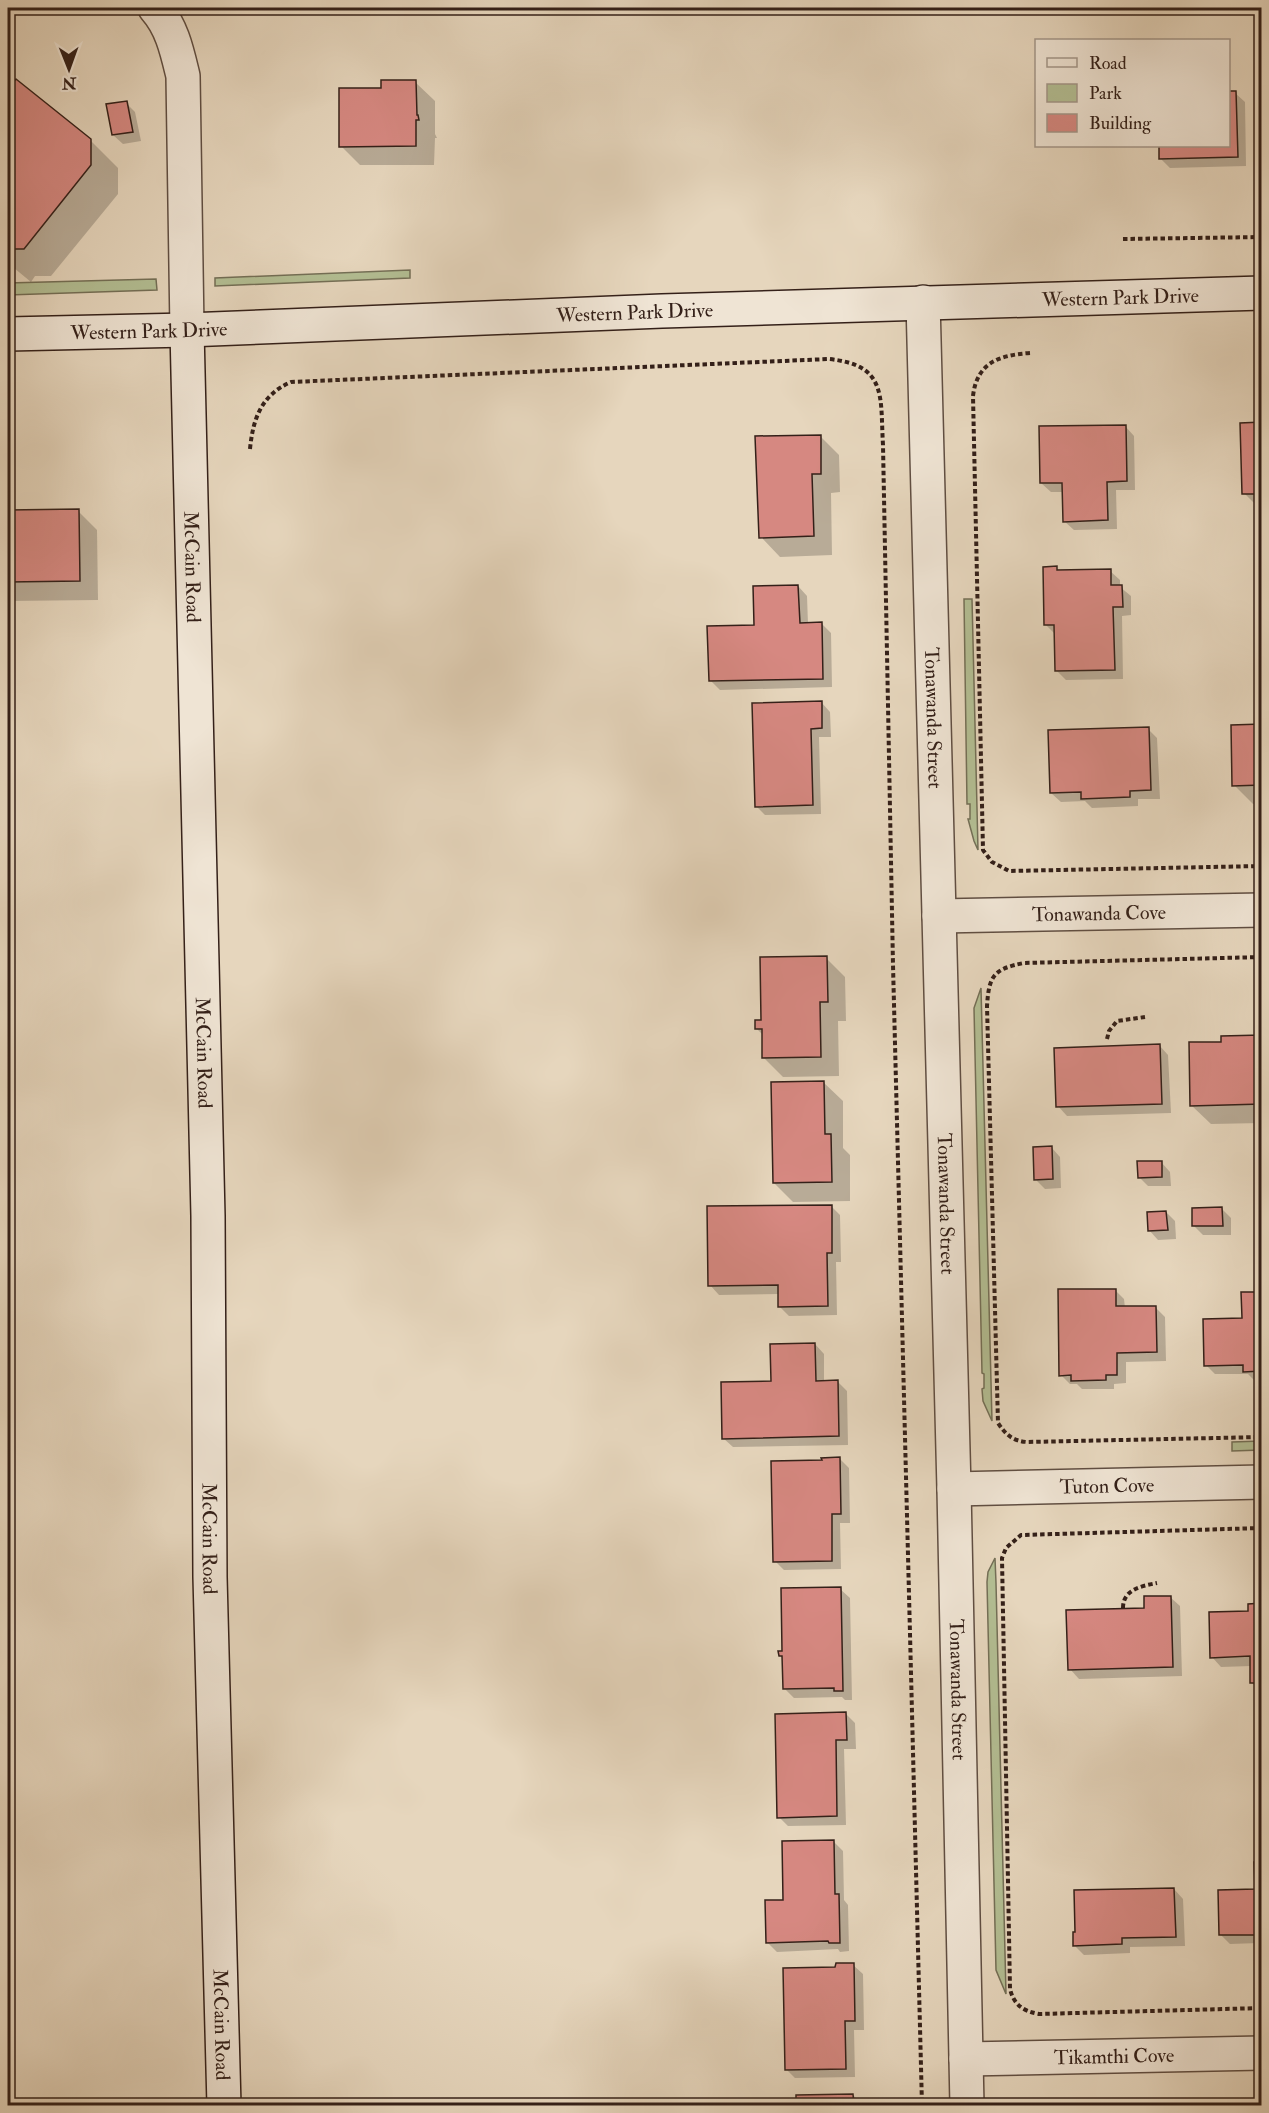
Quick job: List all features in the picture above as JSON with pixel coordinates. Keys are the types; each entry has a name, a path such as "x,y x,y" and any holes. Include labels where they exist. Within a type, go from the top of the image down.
{"street":[{"name":"McCain Road","path":"155,8 174,39 183,76 208,1216 210,1577 224,2106"},
{"name":"Western Park Drive","path":"8,334 187,330 662,310 1262,293"},
{"name":"Tonawanda Street","path":"923,302 954,1489 967,2106"},
{"name":"Tonawanda Cove","path":"939,916 1262,910"},
{"name":"Tuton Cove","path":"954,1489 1262,1482"},
{"name":"Tikamthi Cove","path":"966,2059 1262,2053"}],"path":[{"path":"1123,239 1262,237"},
{"path":"1030,353 997,358 987,366 974,383 983,850 992,862 1009,871 1262,866"},
{"path":"250,449 252,430 259,410 278,388 291,382 829,359 847,361 859,366 872,375 878,385 883,445 893,965 922,2106"},
{"path":"1262,957 1024,963 1002,969 993,975 988,984 987,1006 998,1423 1012,1439 1028,1442 1262,1437"},
{"path":"1107,1039 1112,1025 1117,1022 1144,1017"},
{"path":"1262,1528 1021,1535 1006,1548 1002,1558 1010,1989 1012,1997 1026,2012 1039,2014 1262,2008"},
{"path":"1123,1608 1125,1598 1131,1590 1157,1583"},
{"path":"1036,2106 1262,2100"}],"green space":[{"path":"410,270 410,278 215,286 215,278"},
{"path":"156,279 157,290 8,295 8,283"},
{"path":"964,599 972,599 978,850 968,819 970,819 970,804 967,804"},
{"path":"981,988 992,1421 983,1401 982,1389 984,1388 984,1374 982,1373 974,1008"},
{"path":"1261,1441 1261,1450 1232,1451 1232,1442"},
{"path":"995,1558 1006,1994 996,1970 987,1582 988,1572"}],"building":[{"path":"16,79 91,139 91,165 24,249 8,249 8,89"},
{"path":"381,80 416,80 419,120 416,120 416,146 339,147 339,88 381,88"},
{"path":"1230,91 1236,91 1238,157 1159,159 1159,147 1230,147"},
{"path":"127,101 133,132 112,135 106,104"},
{"path":"1262,422 1262,494 1242,494 1240,423"},
{"path":"1126,425 1127,481 1107,482 1108,520 1063,522 1062,483 1040,483 1039,426"},
{"path":"821,435 821,474 812,474 814,536 759,538 755,436"},
{"path":"79,509 80,581 8,582 8,510"},
{"path":"1057,566 1057,570 1111,569 1111,585 1122,585 1123,607 1113,607 1115,670 1055,671 1054,625 1044,625 1043,567"},
{"path":"798,585 800,623 822,622 823,679 709,681 707,626 754,625 753,586"},
{"path":"822,701 822,728 811,729 813,805 755,807 752,703"},
{"path":"1262,724 1262,785 1232,786 1231,725"},
{"path":"1149,727 1151,790 1130,791 1130,797 1081,799 1081,792 1050,793 1048,730"},
{"path":"827,956 828,1002 820,1002 821,1057 762,1058 762,1029 755,1029 755,1020 761,1020 760,957"},
{"path":"1262,1035 1262,1104 1190,1106 1189,1042 1221,1042 1221,1036"},
{"path":"1160,1044 1162,1104 1056,1107 1054,1048"},
{"path":"824,1081 825,1134 831,1134 832,1182 773,1183 771,1082"},
{"path":"1052,1146 1053,1179 1034,1180 1033,1147"},
{"path":"1137,1161 1162,1161 1162,1177 1138,1178"},
{"path":"832,1205 832,1253 827,1253 828,1306 778,1307 778,1285 708,1286 707,1206"},
{"path":"1222,1207 1223,1226 1192,1226 1192,1208"},
{"path":"1166,1211 1168,1230 1148,1231 1147,1212"},
{"path":"1058,1289 1116,1289 1116,1306 1156,1306 1157,1352 1117,1353 1117,1375 1106,1375 1106,1380 1071,1381 1071,1375 1059,1376"},
{"path":"1241,1292 1262,1292 1262,1371 1243,1372 1243,1365 1204,1366 1203,1319 1242,1318"},
{"path":"815,1343 816,1381 838,1380 839,1436 722,1439 721,1382 771,1381 770,1344"},
{"path":"840,1457 841,1514 832,1514 832,1561 773,1562 771,1461 822,1460 821,1458"},
{"path":"841,1587 843,1691 834,1691 834,1688 783,1689 782,1656 779,1656 778,1651 782,1651 781,1588"},
{"path":"1144,1596 1171,1596 1173,1667 1068,1670 1066,1610 1144,1608"},
{"path":"1262,1603 1262,1683 1250,1683 1250,1656 1210,1658 1209,1612 1248,1611 1248,1604"},
{"path":"846,1712 847,1740 836,1740 837,1816 777,1818 775,1714"},
{"path":"834,1840 835,1894 839,1894 840,1943 829,1943 828,1941 766,1943 765,1900 783,1900 782,1841"},
{"path":"1254,1862 1262,1862 1262,1942 1256,1942 1256,1935 1219,1935 1218,1890 1255,1889"},
{"path":"1174,1888 1176,1937 1122,1938 1122,1944 1073,1946 1074,1890"},
{"path":"836,1963 854,1963 855,2021 845,2021 846,2069 785,2070 783,1968 835,1967"},
{"path":"853,2094 854,2106 796,2106 796,2095"}]}
